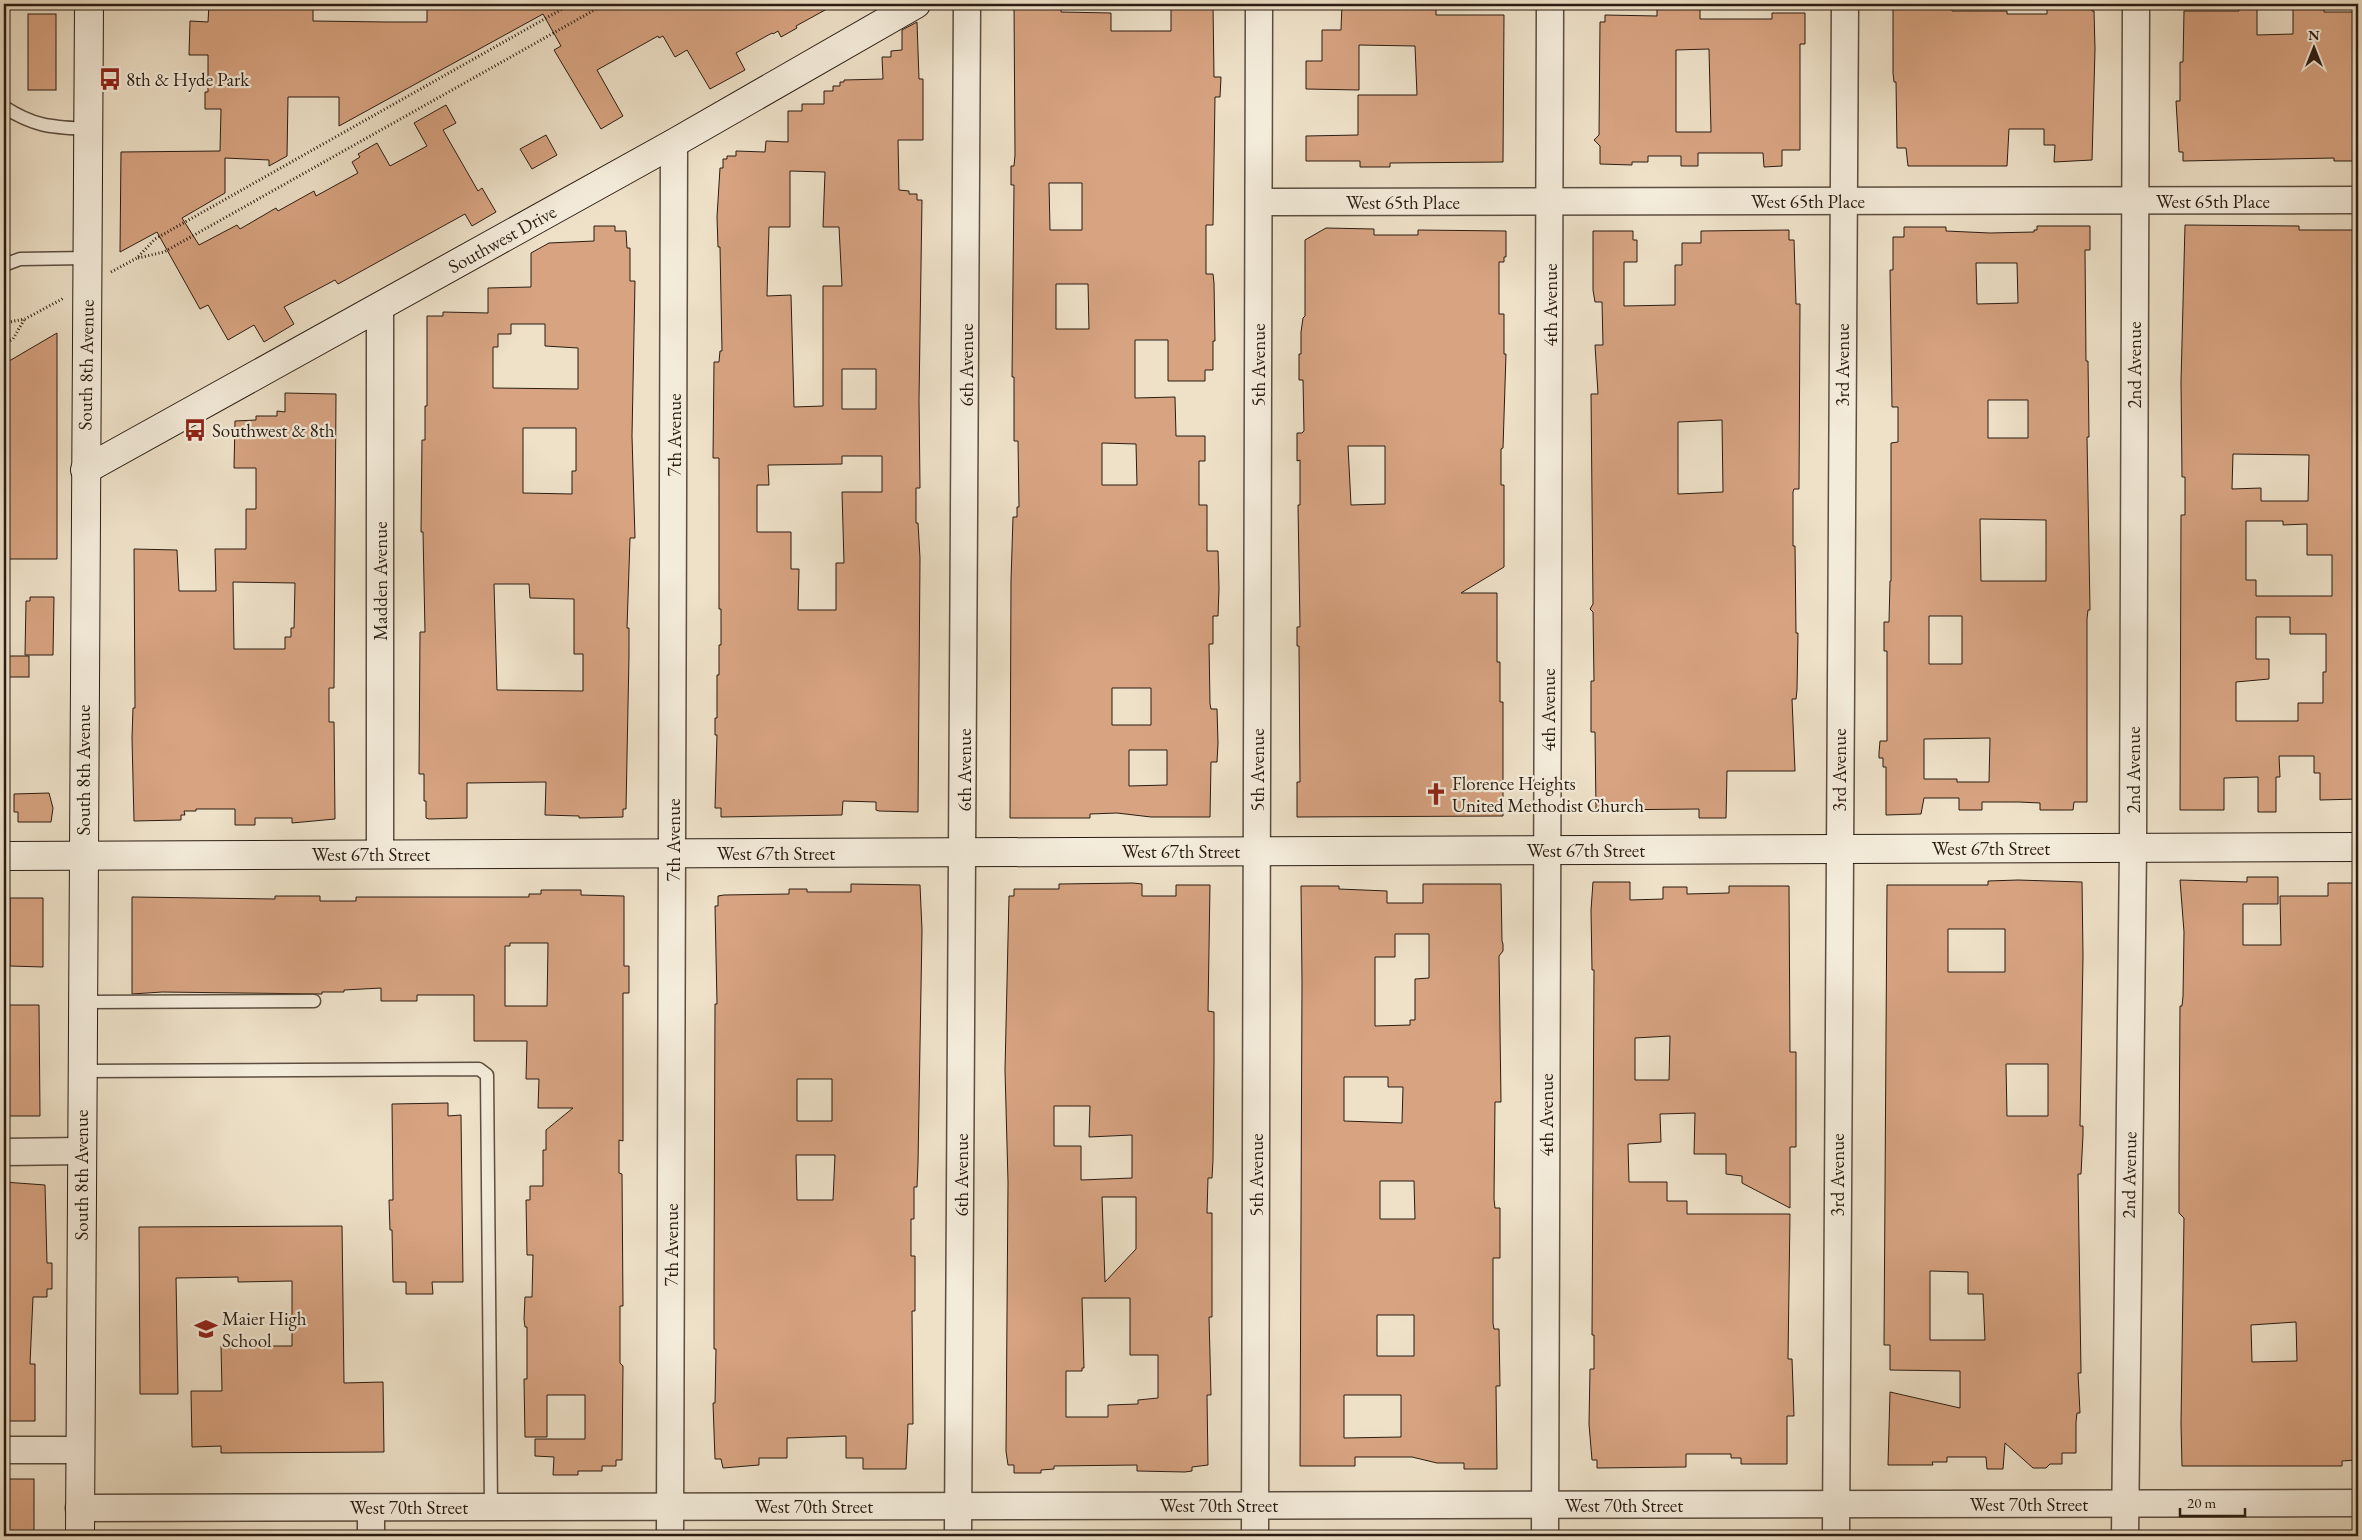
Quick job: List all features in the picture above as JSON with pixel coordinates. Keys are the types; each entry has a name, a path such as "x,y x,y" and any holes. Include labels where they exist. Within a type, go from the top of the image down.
{"street":[{"name":"South 8th Avenue","path":"80,1536 88,4"},
{"name":"Southwest Drive","path":"85,470 380,308 674,143 916,4"},
{"name":"6th Avenue","path":"958,1536 968,4"},
{"name":"5th Avenue","path":"1255,1536 1259,4"},
{"name":"4th Avenue","path":"1546,1536 1546,850 1551,202 1550,4"},
{"name":"3rd Avenue","path":"1836,1536 1845,4"},
{"name":"2nd Avenue","path":"2125,1536 2133,848 2136,4"},
{"name":"7th Avenue","path":"670,1536 674,143"},
{"name":"West 65th Place","path":"1259,202 2358,200"},
{"name":"Madden Avenue","path":"380,308 380,854"},
{"name":"West 67th Street","path":"4,856 2358,847"},
{"path":"4,1152 81,1151"},
{"path":"4,1450 80,1450"},
{"name":"West 70th Street","path":"79,1508 2358,1503"},
{"path":"371,1508 371,1536"}],"lane":[{"path":"4,107 26,121 56,128 88,129"},
{"path":"4,265 20,259 87,258"},
{"path":"82,1002 314,1001"},
{"path":"83,1071 479,1069 487,1075 491,1507"}],"path":[{"path":"572,4 155,239 137,258 164,252 599,5 605,4"},
{"path":"4,323 25,319 13,339 4,344"}],"building":[{"path":"209,4 313,6 313,21 427,22 427,4 836,4 796,26 797,28 781,37 778,31 772,33 736,53 745,70 710,89 687,50 675,57 663,36 659,38 658,36 597,70 623,116 601,129 554,50 561,46 543,14 339,126 339,97 288,97 287,156 269,166 269,160 225,158 225,193 182,218 199,245 237,225 240,229 276,208 278,211 314,191 316,196 358,173 352,162 360,157 358,154 377,143 390,166 427,146 414,123 446,105 456,123 443,130 478,191 482,188 496,212 472,226 465,214 338,284 335,280 284,307 294,324 264,342 254,325 228,340 208,305 200,309 157,232 120,252 121,152 220,151 221,109 205,109 205,92 208,92 208,55 189,55 190,21 208,22"},
{"path":"1014,4 1061,4 1061,12 1111,13 1111,31 1171,31 1171,4 1208,4 1208,6 1213,6 1214,77 1221,77 1220,97 1215,97 1213,225 1206,225 1206,274 1213,274 1214,283 1215,341 1213,341 1213,370 1205,370 1205,381 1168,381 1168,340 1135,340 1135,398 1175,397 1176,436 1205,436 1205,461 1199,461 1199,505 1207,505 1207,551 1218,551 1219,589 1218,616 1213,616 1213,644 1209,644 1210,704 1211,709 1217,709 1218,743 1217,762 1211,762 1210,817 1151,817 1117,813 1090,814 1090,818 1010,818 1011,581 1013,517 1017,517 1017,507 1019,507 1018,441 1014,441 1014,377 1012,377 1014,185 1011,185 1011,166 1014,166","holes":["1049,183 1082,183 1082,230 1050,230","1056,284 1088,284 1089,329 1056,329","1102,443 1136,444 1137,485 1102,485","1112,688 1151,688 1151,725 1112,725","1129,750 1167,750 1167,785 1129,786"]},
{"path":"1342,4 1436,4 1436,15 1504,15 1503,162 1390,163 1390,167 1360,167 1360,161 1306,161 1306,136 1358,135 1358,95 1417,95 1415,46 1359,45 1359,90 1306,89 1306,61 1322,61 1322,30 1341,30"},
{"path":"1657,4 1700,4 1700,19 1772,19 1772,13 1805,13 1805,44 1800,44 1800,150 1782,150 1782,166 1764,167 1763,153 1698,153 1698,166 1681,166 1681,156 1648,156 1648,162 1632,162 1632,165 1600,164 1600,146 1594,140 1599,135 1600,22 1605,22 1605,15 1657,16","holes":["1709,49 1711,132 1676,132 1676,50"]},
{"path":"1893,4 1952,4 1952,11 2007,11 2007,14 2047,14 2047,4 2092,4 2092,11 2094,11 2095,49 2092,160 2054,162 2055,145 2044,145 2044,129 2009,129 2007,166 1908,166 1906,148 1897,148 1896,82 1894,82 1893,73"},
{"path":"2238,4 2257,4 2257,35 2293,34 2293,4 2324,4 2324,12 2358,12 2358,161 2334,161 2334,158 2183,161 2183,152 2179,152 2176,101 2180,101 2180,62 2183,62 2184,11 2239,11"},
{"path":"28,14 56,14 56,90 28,90"},
{"path":"917,22 919,79 923,79 923,140 898,140 899,190 909,191 909,194 917,194 917,200 922,200 919,400 920,488 916,488 916,523 918,523 920,558 918,812 879,811 876,810 876,802 843,801 842,815 721,817 721,808 715,808 717,735 715,735 715,718 717,718 719,645 721,645 721,609 719,609 719,458 713,458 714,362 719,362 720,351 722,351 720,247 718,247 717,217 720,168 723,168 723,159 727,159 727,156 736,156 736,151 765,152 766,141 788,142 788,111 802,111 802,104 824,104 824,91 833,91 833,86 840,86 840,82 844,82 844,80 883,79 882,57 891,57 891,51 902,50 902,30","holes":["790,171 825,172 823,227 839,227 842,286 823,286 823,406 794,407 791,295 767,296 769,227 790,227","842,369 876,369 876,409 842,409","842,456 882,456 882,492 842,492 844,563 836,563 836,610 798,610 799,569 791,569 791,532 757,532 757,485 769,485 768,465 842,464"]},
{"path":"546,135 557,155 532,169 520,149"},
{"path":"2185,225 2299,226 2299,230 2358,230 2358,799 2320,800 2320,773 2314,773 2314,756 2279,756 2280,777 2276,777 2276,812 2258,812 2258,777 2224,778 2224,810 2180,810 2181,515 2185,515 2185,477 2182,477 2181,382","holes":["2233,454 2309,455 2308,501 2261,501 2261,488 2232,489","2246,521 2283,521 2283,525 2307,524 2307,555 2332,555 2332,596 2256,596 2256,580 2246,580","2256,617 2290,617 2290,634 2326,634 2326,672 2323,672 2323,703 2298,703 2298,721 2236,721 2236,682 2269,679 2269,659 2256,659"]},
{"path":"594,226 615,226 615,231 626,231 627,248 630,248 630,281 635,281 632,436 635,538 630,538 627,628 629,628 629,655 626,809 623,809 623,817 579,818 579,816 545,815 546,782 467,783 467,818 429,819 426,818 426,801 424,801 424,774 419,774 420,632 425,632 423,532 421,532 422,440 425,440 425,406 427,406 427,316 443,316 443,312 488,313 488,288 531,287 531,253 549,243 594,241","holes":["511,324 545,324 545,346 578,348 578,389 493,388 493,347 498,347 498,334 511,334","523,428 576,428 576,471 572,471 572,494 523,493","494,584 529,584 530,598 574,599 574,654 583,654 583,691 497,690"]},
{"path":"2037,226 2090,226 2090,250 2085,250 2090,610 2088,610 2087,619 2087,802 2074,802 2073,810 2040,810 2040,803 1982,802 1982,810 1959,810 1959,798 1924,798 1921,814 1886,815 1886,767 1883,767 1883,758 1879,758 1879,753 1880,741 1887,741 1887,651 1884,651 1884,622 1889,622 1891,581 1891,443 1898,442 1898,407 1892,407 1890,270 1893,270 1893,237 1904,237 1904,227 1946,227 1946,231 1990,233 2034,232 2034,230 2037,230","holes":["1976,263 2017,263 2018,303 1977,304","1988,400 2028,400 2028,438 1988,438","1980,519 2046,520 2046,581 1981,581","1929,616 1962,616 1962,664 1929,664","1990,738 1989,782 1957,782 1957,779 1924,779 1924,739"]},
{"path":"1326,228 1374,229 1374,235 1418,235 1418,230 1506,231 1506,257 1504,257 1504,262 1499,262 1499,314 1504,314 1504,354 1506,354 1503,448 1501,449 1501,485 1504,485 1504,567 1461,593 1497,593 1497,662 1500,662 1500,702 1503,702 1503,816 1297,817 1297,782 1300,782 1299,646 1297,646 1297,627 1300,627 1298,505 1300,505 1300,460 1297,461 1297,433 1304,431 1303,380 1299,380 1299,354 1301,354 1301,332 1305,316 1305,240","holes":["1348,446 1385,446 1385,504 1351,505"]},
{"path":"1789,230 1789,240 1794,240 1796,304 1800,304 1799,489 1794,489 1793,492 1796,633 1798,633 1797,690 1796,699 1792,699 1795,771 1727,771 1726,818 1699,818 1699,809 1596,810 1595,732 1591,732 1591,681 1594,681 1593,612 1590,609 1593,604 1591,394 1598,394 1595,345 1603,345 1602,302 1595,302 1593,290 1593,231 1633,231 1633,240 1637,240 1637,262 1624,262 1624,306 1675,305 1675,265 1682,265 1682,243 1701,243 1701,231","holes":["1722,420 1723,492 1678,494 1678,422"]},
{"path":"57,333 57,559 4,559 4,364"},
{"path":"285,393 336,394 334,688 329,688 329,722 334,722 335,819 292,823 292,818 255,818 255,825 235,825 235,809 196,809 196,811 184,811 185,815 181,815 181,820 134,821 132,738 133,708 135,708 134,549 177,550 179,591 216,591 215,549 246,549 246,509 256,509 256,468 234,468 235,421 256,420 256,416 277,416 277,411 285,412","holes":["233,582 295,583 294,628 291,628 291,637 285,637 285,649 234,649"]},
{"path":"30,597 54,597 53,655 25,655 26,601 30,601"},
{"path":"4,656 29,656 29,677 4,677"},
{"path":"49,793 53,808 51,822 18,822 18,812 14,812 14,794"},
{"path":"2247,877 2278,877 2278,904 2243,904 2243,945 2281,945 2280,896 2328,896 2328,883 2358,883 2358,1452 2356,1452 2356,1460 2342,1461 2342,1466 2182,1466 2184,1218 2179,1213 2179,1165 2180,1006 2182,1006 2183,996 2184,932 2180,880 2247,882","holes":["2296,1322 2297,1361 2252,1362 2251,1325"]},
{"path":"1988,881 2082,882 2083,956 2080,1126 2083,1126 2083,1135 2081,1174 2078,1174 2081,1373 2078,1373 2080,1413 2077,1413 2076,1422 2076,1453 2062,1453 2062,1464 2050,1464 2046,1468 2033,1468 2005,1443 2003,1469 1987,1469 1986,1457 1947,1457 1947,1462 1932,1462 1933,1465 1888,1465 1890,1392 1960,1408 1960,1371 1890,1370 1890,1345 1884,1345 1887,885 1988,885","holes":["1948,929 2005,929 2005,972 1948,972","2006,1064 2048,1064 2048,1116 2007,1116","1930,1271 1968,1272 1968,1294 1983,1294 1985,1340 1930,1340"]},
{"path":"1593,882 1630,882 1630,900 1663,899 1663,887 1687,887 1687,894 1729,893 1729,886 1789,886 1790,1052 1796,1052 1796,1147 1790,1147 1790,1208 1742,1183 1742,1176 1726,1174 1726,1154 1694,1154 1695,1113 1660,1114 1661,1142 1628,1144 1629,1182 1667,1182 1667,1201 1687,1201 1687,1214 1790,1214 1788,1359 1792,1359 1794,1416 1787,1416 1787,1464 1741,1464 1741,1458 1731,1458 1731,1454 1686,1454 1686,1467 1597,1468 1597,1460 1592,1460 1589,1424 1590,1369 1594,1369 1594,1335 1592,1335 1594,970 1592,970 1591,910","holes":["1670,1036 1669,1080 1635,1080 1635,1038"]},
{"path":"851,884 920,885 922,930 918,1163 917,1187 914,1187 914,1219 911,1219 911,1256 915,1256 915,1311 912,1311 913,1424 908,1424 906,1469 863,1469 863,1458 846,1458 846,1436 787,1438 787,1458 759,1458 759,1465 723,1468 721,1459 715,1459 713,1403 715,1403 716,1349 714,1349 715,1004 717,1004 715,906 718,906 718,896 724,895 789,894 789,889 807,889 807,892 851,892","holes":["797,1079 832,1079 832,1121 797,1121","796,1155 835,1155 833,1200 797,1200"]},
{"path":"1059,884 1142,884 1142,896 1176,896 1176,885 1210,885 1208,1011 1214,1012 1213,1160 1212,1178 1208,1178 1207,1213 1212,1213 1212,1317 1209,1317 1211,1395 1207,1395 1208,1465 1192,1467 1192,1471 1137,1471 1137,1465 1054,1466 1054,1469 1041,1470 1041,1473 1014,1473 1014,1465 1008,1465 1006,1451 1008,1182 1005,1070 1009,896 1014,896 1014,889 1059,889","holes":["1054,1106 1090,1106 1089,1137 1132,1135 1132,1178 1081,1180 1081,1146 1054,1146","1102,1197 1136,1197 1136,1249 1105,1282","1082,1298 1130,1298 1130,1355 1158,1355 1158,1398 1138,1400 1138,1404 1108,1405 1108,1417 1066,1417 1066,1371 1082,1371 1082,1368 1084,1368"]},
{"path":"1423,884 1501,884 1503,951 1499,956 1501,1102 1495,1102 1494,1199 1495,1208 1500,1208 1500,1258 1493,1258 1493,1323 1494,1329 1499,1329 1500,1386 1496,1386 1497,1469 1464,1469 1464,1463 1437,1463 1412,1457 1355,1457 1355,1466 1300,1466 1301,886 1339,886 1339,889 1387,891 1387,903 1423,903","holes":["1395,934 1429,934 1429,978 1415,979 1415,1020 1410,1020 1410,1025 1375,1026 1375,957 1395,957","1344,1077 1388,1077 1388,1087 1403,1087 1402,1123 1344,1121","1380,1181 1414,1181 1415,1219 1380,1219","1377,1315 1414,1315 1414,1356 1377,1356","1344,1395 1401,1395 1401,1437 1344,1438"]},
{"path":"541,890 581,890 581,895 624,896 624,966 629,966 629,993 623,993 623,1141 619,1140 619,1173 622,1174 623,1306 620,1306 620,1363 623,1366 622,1460 616,1460 616,1466 602,1466 602,1471 578,1471 578,1475 553,1475 554,1457 535,1456 535,1439 585,1439 585,1395 547,1395 547,1437 525,1437 524,1379 527,1379 527,1327 525,1327 524,1319 525,1297 532,1297 533,1255 527,1255 526,1200 530,1200 530,1186 543,1186 543,1150 546,1150 546,1130 573,1108 538,1108 539,1079 526,1079 527,1041 474,1041 474,995 417,995 417,1001 381,1001 381,988 322,992 322,994 162,992 132,994 132,897 275,899 275,896 320,896 320,901 356,901 356,897 529,897 529,894 541,894","holes":["510,943 548,943 547,1006 505,1006 505,946 510,946"]},
{"path":"10,898 43,898 43,967 10,966"},
{"path":"4,1005 39,1005 40,1116 4,1116"},
{"path":"448,1103 448,1116 461,1115 463,1282 432,1282 433,1294 406,1294 406,1282 393,1282 392,1230 390,1230 389,1200 393,1200 392,1104"},
{"path":"4,1182 45,1185 47,1263 52,1263 52,1289 47,1289 47,1297 33,1297 30,1364 35,1364 35,1421 4,1421"},
{"path":"342,1226 344,1383 383,1382 384,1452 221,1453 221,1446 192,1447 191,1391 222,1391 221,1346 292,1346 292,1281 238,1282 238,1277 176,1278 178,1394 140,1394 139,1227"},
{"path":"4,1479 34,1479 34,1536 4,1536"}],"place":[{"name":"8th & Hyde Park","path":"110,79"},
{"name":"Southwest & 8th","path":"195,430"},
{"name":"Florence Heights United Methodist Church","path":"1436,794"},
{"name":"Maier High School","path":"206,1329"}]}
